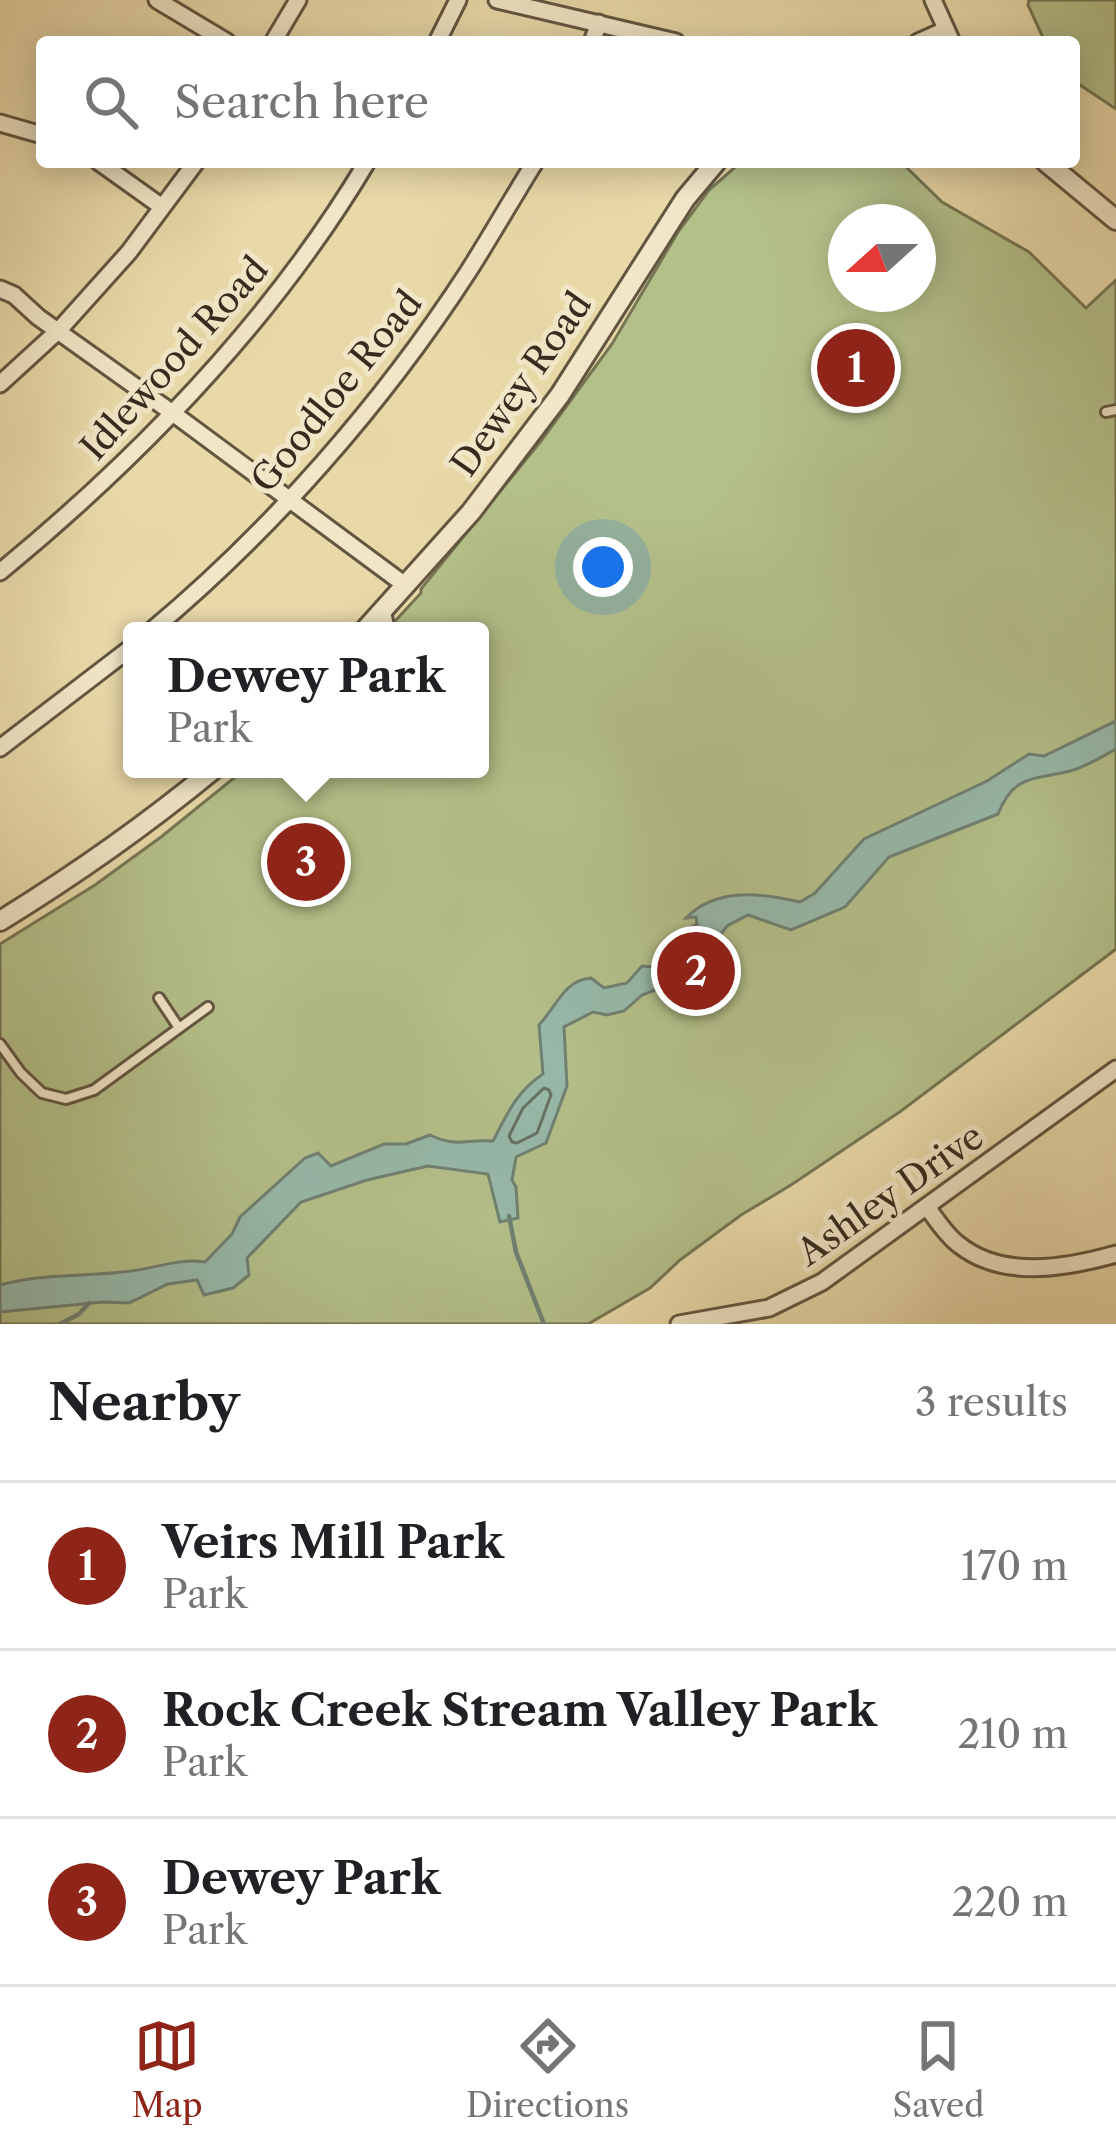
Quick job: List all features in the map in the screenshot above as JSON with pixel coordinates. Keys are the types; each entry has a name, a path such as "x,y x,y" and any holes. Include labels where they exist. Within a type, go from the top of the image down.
{"street":[{"path":"158,0 217,36"},
{"path":"277,36 298,0"},
{"path":"439,36 458,0"},
{"path":"497,0 651,36"},
{"path":"933,0 948,36"},
{"path":"594,36 598,23"},
{"path":"0,123 36,132"},
{"path":"107,168 162,207"},
{"path":"0,384 59,330 129,252 191,168"},
{"name":"Idlewood Road","path":"0,572 76,508 174,414 254,323 364,168"},
{"name":"Goodloe Road","path":"162,622 290,500 394,374 467,274 531,168"},
{"name":"Dewey Road","path":"373,622 471,512 560,395 685,199 711,168"},
{"path":"1053,168 1116,220"},
{"path":"0,289 405,585"},
{"path":"0,748 123,654"},
{"path":"0,921 100,856 202,778"},
{"name":"Ashley Drive","path":"680,1324 772,1316 1116,1070"},
{"path":"927,1207 956,1243 986,1261 1018,1267 1072,1266 1116,1254"}],"lane":[{"path":"385,610 388,622"},
{"path":"158,998 179,1028"},
{"path":"0,1044 42,1093 66,1099 94,1090 208,1006"}],"green space":[{"path":"1029,0 1116,0 1116,109 1080,85 1080,36 1042,36"},
{"path":"734,168 907,168 942,202 1029,252 1086,308 1116,280 1116,949 901,1111 741,1215 650,1288 588,1324 0,1324 0,944 95,885 234,778 489,778 489,622 394,622 541,441 612,344 678,232 709,190"}],"water":[{"path":"1116,721 1116,749 1076,769 1026,781 1011,792 998,814 889,857 845,907 791,930 748,915 727,926 710,949 690,955 678,981 642,995 624,1011 593,1012 564,1027 567,1086 546,1143 516,1157 512,1180 518,1218 500,1222 488,1174 428,1166 301,1202 247,1258 249,1275 233,1288 204,1295 197,1280 168,1284 129,1303 0,1312 0,1285 205,1262 232,1234 240,1217 305,1158 318,1153 331,1166 384,1144 406,1144 430,1135 454,1142 493,1141 519,1096 543,1074 539,1025 574,984 591,978 604,988 627,983 642,966 655,967 682,933 697,924 696,917 686,918 711,901 755,895 800,902 815,893 864,839 987,781 1029,754 1044,756"}],"waterway":[{"path":"509,1216 516,1252 544,1324"},
{"path":"60,1324 89,1303"}],"place":[{"name":"Veirs Mill Park","path":"856,368"},
{"name":"Dewey Park","path":"306,862"},
{"name":"Rock Creek Stream Valley Park","path":"696,971"}]}
